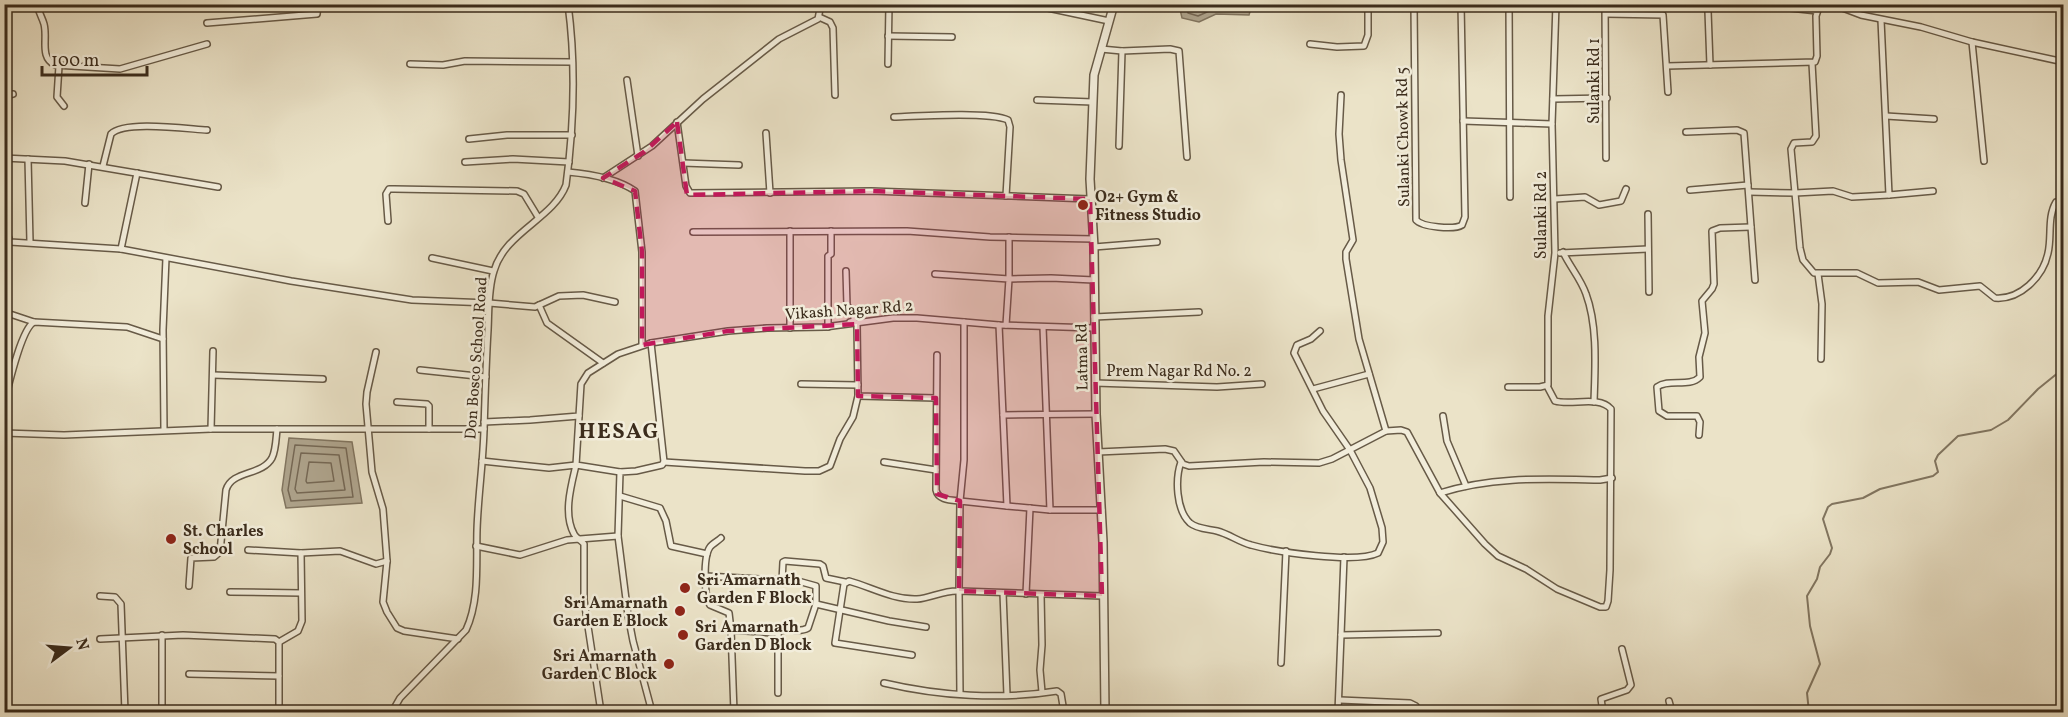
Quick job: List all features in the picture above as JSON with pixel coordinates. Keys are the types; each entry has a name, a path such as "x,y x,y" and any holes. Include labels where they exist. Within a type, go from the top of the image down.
{"street":[{"path":"37,4 44,24 46,57 49,62 59,66 120,69 207,44"},
{"path":"207,23 316,14 318,4"},
{"name":"Don Bosco School Road","path":"392,712 400,698 458,639 468,625 473,607 489,303 493,272 503,251 563,194 572,135 572,62 568,4"},
{"path":"603,178 638,156 711,93 779,39 814,22 819,17 821,4"},
{"path":"888,64 889,4"},
{"path":"1029,4 1109,21"},
{"name":"Latma Rd","path":"1105,712 1102,510 1095,383 1094,243 1090,199 1094,75 1114,4"},
{"path":"1310,44 1337,47 1364,46 1368,35 1368,4"},
{"name":"Sulanki Chowk Rd 5","path":"1414,4 1414,138 1417,223 1451,228 1460,227 1465,217 1462,121"},
{"path":"1461,4 1462,121 1552,124"},
{"path":"1509,4 1510,197"},
{"name":"Sulanki Rd 2","path":"1547,386 1548,315 1555,253 1552,124 1556,4"},
{"name":"Sulanki Rd 1","path":"1605,4 1606,158"},
{"path":"1752,4 1817,11"},
{"path":"1667,66 1815,62 1817,11 1820,4"},
{"path":"1832,4 1881,20 1921,27 1972,42 2064,62"},
{"path":"1708,11 1710,65"},
{"path":"1606,14 1663,15 1668,92"},
{"path":"819,17 830,22 833,28 835,95"},
{"path":"1881,20 1889,195"},
{"path":"888,36 952,37"},
{"path":"1972,42 1984,161"},
{"path":"1101,49 1179,51 1187,157"},
{"path":"1119,146 1122,51"},
{"path":"411,64 443,65 465,61 572,62"},
{"path":"1812,63 1816,136 1812,142 1798,142 1791,145 1800,248 1803,260 1809,269 1818,274 1857,273 1878,283 1918,282 1939,290 1980,286 1995,298 2013,295 2031,283 2045,264 2049,252 2051,213 2056,202 2064,201"},
{"path":"59,66 57,97 64,106"},
{"path":"627,80 638,156"},
{"path":"4,96 13,94"},
{"path":"1341,95 1339,134 1341,160 1353,240 1346,252 1346,259 1355,321 1386,431"},
{"path":"1553,99 1607,98"},
{"path":"1037,100 1092,102"},
{"path":"894,117 974,115 1002,117 1008,120 1010,127 1006,196"},
{"path":"1886,116 1934,119"},
{"path":"677,123 686,186 690,193 871,190 1090,199"},
{"path":"103,166 111,134 115,130 143,126 207,130"},
{"path":"1686,132 1741,130 1745,138 1755,280"},
{"path":"766,133 770,193"},
{"path":"469,139 507,135 572,135"},
{"path":"4,158 89,164 218,187"},
{"path":"28,159 30,242"},
{"path":"465,162 513,159 569,162"},
{"path":"683,163 739,165"},
{"path":"85,203 89,164"},
{"path":"568,172 590,174 627,185 635,191 642,252 642,345"},
{"path":"122,249 137,173"},
{"path":"388,221 386,194 389,189 517,191 524,194 538,217"},
{"path":"1555,199 1585,197 1595,205 1599,205 1621,201 1626,189"},
{"path":"1690,190 1749,189 1795,193 1833,191 1852,197 1933,191"},
{"path":"1648,214 1649,292"},
{"path":"4,223 10,242 122,249 302,283 412,300 535,307 565,295 583,295 615,302"},
{"path":"1700,435 1700,422 1697,417 1667,416 1659,411 1657,387 1664,383 1695,381 1700,377 1699,357 1706,333 1702,301 1714,284 1712,231 1720,228 1751,227"},
{"path":"790,231 790,328"},
{"path":"828,327 828,256 831,254 831,231"},
{"path":"693,232 907,231 1094,243 1157,242"},
{"path":"1007,506 1003,415 1003,325 1009,279 1009,237"},
{"path":"1555,253 1648,249"},
{"path":"1563,252 1584,288 1589,302 1593,334 1594,402"},
{"path":"164,430 163,339 166,258"},
{"path":"432,258 493,272"},
{"path":"846,272 847,306 854,311 854,321 848,322 848,325"},
{"path":"934,274 1009,279 1094,280"},
{"path":"1818,274 1822,304 1821,359"},
{"path":"539,305 547,322 603,363"},
{"path":"4,312 34,322 127,327 163,339"},
{"path":"1094,316 1199,312"},
{"name":"Vikash Nagar Rd 2","path":"601,712 585,600 585,548 581,540 575,537 569,517 569,502 576,465 581,384 588,374 618,354 642,345 728,331 828,327 893,318 1094,328"},
{"path":"4,404 8,377 26,329 34,322"},
{"path":"960,694 958,591 960,501 964,460 964,322"},
{"path":"482,461 549,468 576,465 620,472 636,471 662,465 664,462 805,471 824,470 831,464 840,440 853,417 858,396 857,324"},
{"path":"1043,327 1050,510"},
{"path":"1181,462 1177,475 1179,495 1190,522 1251,545 1305,555 1344,557 1374,555 1381,550 1383,542 1380,520 1370,489 1350,450 1323,411 1295,356 1294,349 1320,331"},
{"path":"651,343 664,462"},
{"path":"211,429 213,351"},
{"path":"376,351 367,392 368,428 372,472 383,509 387,561 383,602 397,628 458,639"},
{"path":"937,355 936,470 938,496 960,501 1050,510 1102,510"},
{"path":"420,370 486,377"},
{"path":"1313,389 1369,374"},
{"path":"213,375 323,379"},
{"name":"Prem Nagar Rd No. 2","path":"1095,383 1206,387 1262,384"},
{"path":"801,384 858,385"},
{"path":"1098,452 1164,449 1174,451 1181,462 1189,466 1264,462 1319,463 1332,459 1386,431 1401,430 1407,432 1440,493 1498,556 1526,569 1557,589 1604,608 1608,601 1610,580 1611,409 1607,405 1594,402 1555,401 1547,386 1508,387"},
{"path":"858,396 936,398"},
{"path":"397,402 427,404 429,406 429,429"},
{"path":"1003,415 1096,414"},
{"path":"484,422 579,416"},
{"path":"1443,416 1447,441 1466,486"},
{"path":"4,433 64,435 211,429 484,429"},
{"path":"189,586 191,558 214,556 220,552 228,483 257,470 273,457 277,429"},
{"path":"884,462 936,470"},
{"path":"620,472 618,536 631,629 652,712"},
{"path":"1440,493 1466,486 1513,479 1600,480 1612,478"},
{"path":"620,496 660,508 666,521 671,546 707,554"},
{"path":"1026,594 1030,508"},
{"path":"476,546 520,555 567,540 618,536"},
{"path":"722,538 710,547 705,576 707,602 729,614 734,712"},
{"path":"248,550 302,553 340,551 376,564 387,561"},
{"path":"1281,663 1286,551"},
{"path":"279,642 298,630 302,621 302,553"},
{"path":"1338,712 1344,557"},
{"path":"782,581 783,562 785,561 820,564 823,566 826,578 849,581 878,592 916,599 949,591 1102,596"},
{"path":"705,576 816,585 816,604 807,629 782,629 773,633 731,630"},
{"path":"845,582 834,641 837,644 912,655"},
{"path":"230,592 301,593"},
{"path":"1003,593 1007,694"},
{"path":"1041,595 1042,692"},
{"path":"100,596 115,597 119,600 122,612 125,712"},
{"path":"816,604 926,627"},
{"path":"778,632 778,693"},
{"path":"1341,635 1438,633"},
{"path":"100,639 162,636 271,637 279,642"},
{"path":"162,636 162,712"},
{"path":"279,642 279,712"},
{"path":"1603,712 1601,699 1623,692 1630,687 1622,650"},
{"path":"189,674 279,676"},
{"path":"884,683 960,694 1060,691 1064,712"},
{"path":"1340,700 1410,703 1416,706 1416,712"},
{"path":"1669,701 1672,712"}],"highlighted area":[{"path":"677,122 687,195 871,191 1090,199 1102,596 959,591 960,501 937,494 936,398 858,396 857,324 728,331 642,345 642,252 635,191 603,178 644,152"}],"water":[{"path":"1179,4 1252,5 1249,15 1216,14 1199,22 1182,18"},
{"path":"289,438 352,442 362,503 286,508 282,490"}],"waterway":[{"path":"1809,712 1807,693 1820,664 1810,626 1807,596 1817,579 1820,567 1832,548 1823,519 1828,507 1832,504 1863,498 1880,489 1933,476 1938,472 1935,461 1938,455 1958,436 1991,430 2008,420 2038,389 2064,368"}],"place":[{"name":"O2+ Gym & Fitness Studio","path":"1083,205"},
{"name":"St. Charles School","path":"171,539"},
{"name":"Sri Amarnath Garden F Block","path":"685,588"},
{"name":"Sri Amarnath Garden E Block","path":"680,611"},
{"name":"Sri Amarnath Garden D Block","path":"683,635"},
{"name":"Sri Amarnath Garden C Block","path":"669,664"}],"district":[{"name":"HESAG","path":"619,430"}]}
